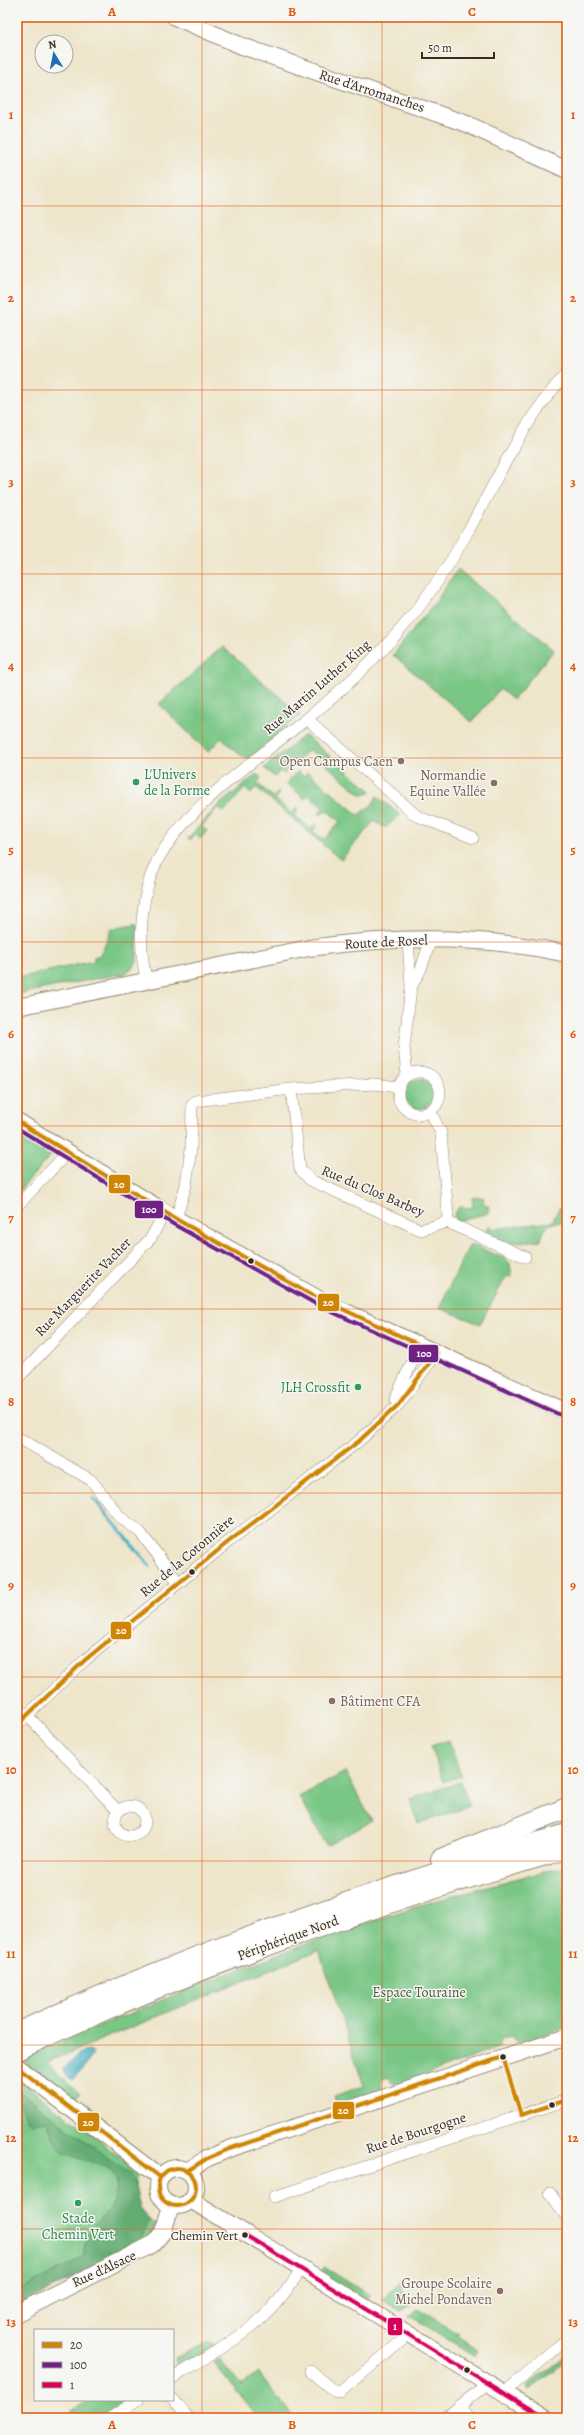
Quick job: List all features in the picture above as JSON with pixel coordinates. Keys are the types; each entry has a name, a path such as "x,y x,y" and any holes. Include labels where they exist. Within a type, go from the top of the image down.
{"highway":[{"path":"374,1892 383,1881 567,1808"},
{"name":"Périphérique Nord","path":"17,2033 225,1946 374,1892 567,1834"},
{"name":"Périphérique Nord","path":"17,2050 142,1995 338,1920 567,1849"},
{"path":"518,1863 530,1867 567,1861"}],"street":[{"name":"Rue d'Arromanches","path":"175,17 250,49 467,124 567,170"},
{"name":"Rue Martin Luther King","path":"146,977 141,934 142,913 160,856 176,834 200,808 307,719 376,658 418,607 462,542 521,434 546,398 567,373"},
{"path":"307,719 417,816 473,838"},
{"path":"407,1075 404,1047 411,987 408,939"},
{"path":"411,987 421,969 431,939"},
{"name":"Route de Rosel","path":"17,1007 146,977 168,968 206,968 309,948 356,942 431,939 510,944 567,954"},
{"name":"Route de Rosel","path":"17,997 146,977"},
{"path":"422,1072 431,1076 438,1083 440,1095 438,1101 430,1111 418,1114 405,1109 398,1097 398,1087 407,1075 422,1072"},
{"path":"170,1216 186,1185 191,1148 192,1105 196,1101 211,1097 291,1089 374,1084 398,1087"},
{"name":"Rue du Clos Barbey","path":"291,1089 300,1169 310,1180 421,1230 447,1222 448,1215 441,1133 430,1111"},
{"path":"17,1121 170,1216 326,1303 567,1412"},
{"path":"17,1206 67,1152"},
{"name":"Rue Marguerite Vacher","path":"17,1379 151,1238 170,1216"},
{"path":"447,1222 525,1257"},
{"name":"Rue de la Cotonnière","path":"384,1418 402,1387 420,1345"},
{"name":"Rue de la Cotonnière","path":"17,1725 85,1660 251,1522 359,1441 398,1405 437,1352"},
{"path":"17,1437 91,1480 120,1517 140,1532 179,1583"},
{"path":"27,1715 118,1812"},
{"path":"187,2171 196,2185 191,2200 182,2206 171,2206 166,2204 158,2195 157,2189 160,2178 172,2168 187,2171 206,2159 229,2149 566,2036"},
{"path":"20,2070 160,2178"},
{"name":"Rue de Bourgogne","path":"274,2197 567,2100"},
{"path":"550,2193 567,2218"},
{"path":"191,2200 545,2418"},
{"name":"Rue d'Alsace","path":"17,2313 154,2244 163,2232 171,2206"},
{"path":"174,2377 244,2332 263,2317 289,2288 302,2268"},
{"path":"310,2371 334,2391 340,2392 410,2334"},
{"path":"504,2393 567,2339"},
{"path":"445,2418 488,2383"},
{"path":"174,2400 188,2418"},
{"path":"110,2418 136,2401"},
{"path":"459,2406 469,2418"}],"green space":[{"path":"458,569 554,650 513,700 500,689 472,722 393,655 437,600"},
{"path":"222,647 301,715 249,758 240,755 221,738 208,752 159,704"},
{"path":"305,735 371,791 364,795 359,793 309,750 284,774 280,771 275,777 264,768"},
{"path":"298,771 303,776 308,772 358,815 372,805 377,796 400,815 385,828 374,821 341,860 256,787 251,794 245,788 224,812 218,807 202,826 207,831 200,839 195,834 190,840 188,838 219,805 257,774 261,778 257,783 273,797 278,792 279,793 275,799 292,813 297,808 298,809 294,815 311,829 315,824 317,825 313,831 324,840 340,821 326,810 321,815 319,813 323,808 309,795 305,799 286,783"},
{"path":"137,924 137,960 135,965 126,973 17,994 17,978 94,961 94,957 100,955 112,928"},
{"path":"419,1079 430,1083 434,1094 430,1105 419,1109 408,1105 404,1094 408,1083"},
{"path":"17,1136 52,1154 17,1193"},
{"path":"483,1197 484,1205 488,1205 489,1213 457,1221 454,1215 459,1207 473,1208 472,1198"},
{"path":"559,1208 567,1209 567,1222 553,1223 547,1227 544,1230 541,1240 506,1243 485,1232 490,1225 490,1229 552,1222"},
{"path":"470,1244 506,1259 510,1264 512,1276 506,1277 480,1324 439,1308"},
{"path":"449,1740 461,1776 443,1782 431,1746"},
{"path":"345,1772 372,1821 327,1846 299,1797"},
{"path":"461,1782 470,1806 418,1824 410,1799"},
{"name":"Espace Touraine","path":"561,1868 567,1869 567,2027 518,2043 512,2036 501,2039 500,2047 396,2086 388,2077 381,2080 382,2090 338,2107 334,2096 364,2086 319,1950 47,2062 80,2094 73,2098 21,2059 220,1977 354,1927 491,1885"},
{"name":"Stade Chemin Vert","path":"17,2078 70,2120 72,2119 139,2171 135,2185 137,2201 144,2215 156,2224 149,2237 17,2307"},
{"path":"17,2089 130,2175 135,2186 139,2205 150,2220 141,2236 131,2247 17,2307 17,2292 72,2264 83,2256 86,2238 92,2227 106,2214 113,2204 117,2185 115,2175 109,2169 102,2165 73,2156 60,2149 55,2142 46,2121 31,2124 17,2104"},
{"path":"324,2267 369,2295 366,2301 321,2273"},
{"path":"402,2280 404,2283 399,2288 408,2299 406,2302 411,2305 401,2311 383,2301 383,2299"},
{"path":"418,2309 459,2334 457,2337 478,2350 475,2356 410,2316"},
{"path":"208,2342 212,2343 211,2348 174,2371 174,2366 177,2365 175,2358"},
{"path":"567,2354 567,2359 528,2391 526,2387"},
{"path":"219,2359 241,2386 258,2373 294,2418 258,2418 214,2363"},
{"path":"89,2401 127,2401 101,2418 70,2418 75,2415 70,2411"}],"water":[{"path":"88,2051 92,2053 92,2057 75,2079 70,2079 65,2073 64,2067 81,2052"}],"waterway":[{"path":"93,1498 150,1566"}],"transit line":[{"name":"20","path":"17,1121 176,1219 310,1294 437,1353"},
{"name":"100","path":"17,1128 173,1224 323,1308 565,1417"},
{"name":"20","path":"17,1725 85,1660 227,1543 359,1441 398,1405 437,1353"},
{"name":"20","path":"503,2057 521,2115"},
{"name":"20","path":"187,2171 206,2159 229,2149 503,2057"},
{"name":"20","path":"17,2067 160,2177"},
{"name":"20","path":"521,2115 567,2100"},
{"name":"20","path":"173,2168 181,2168 191,2173 195,2180 196,2187 195,2194 191,2201 181,2206 173,2206 163,2201 161,2198 158,2191 158,2183 163,2173 166,2171 173,2168"},
{"name":"1","path":"245,2235 545,2418"}],"place":[{"name":"Open Campus Caen","path":"401,761"},
{"name":"L'Univers de la Forme","path":"136,782"},
{"name":"Normandie Equine Vallée","path":"494,783"},
{"name":"JLH Crossfit","path":"358,1387"},
{"name":"Bâtiment CFA","path":"332,1701"},
{"name":"Stade Chemin Vert","path":"78,2203"},
{"name":"Chemin Vert","path":"245,2235"},
{"name":"Groupe Scolaire Michel Pondaven","path":"500,2291"}]}
